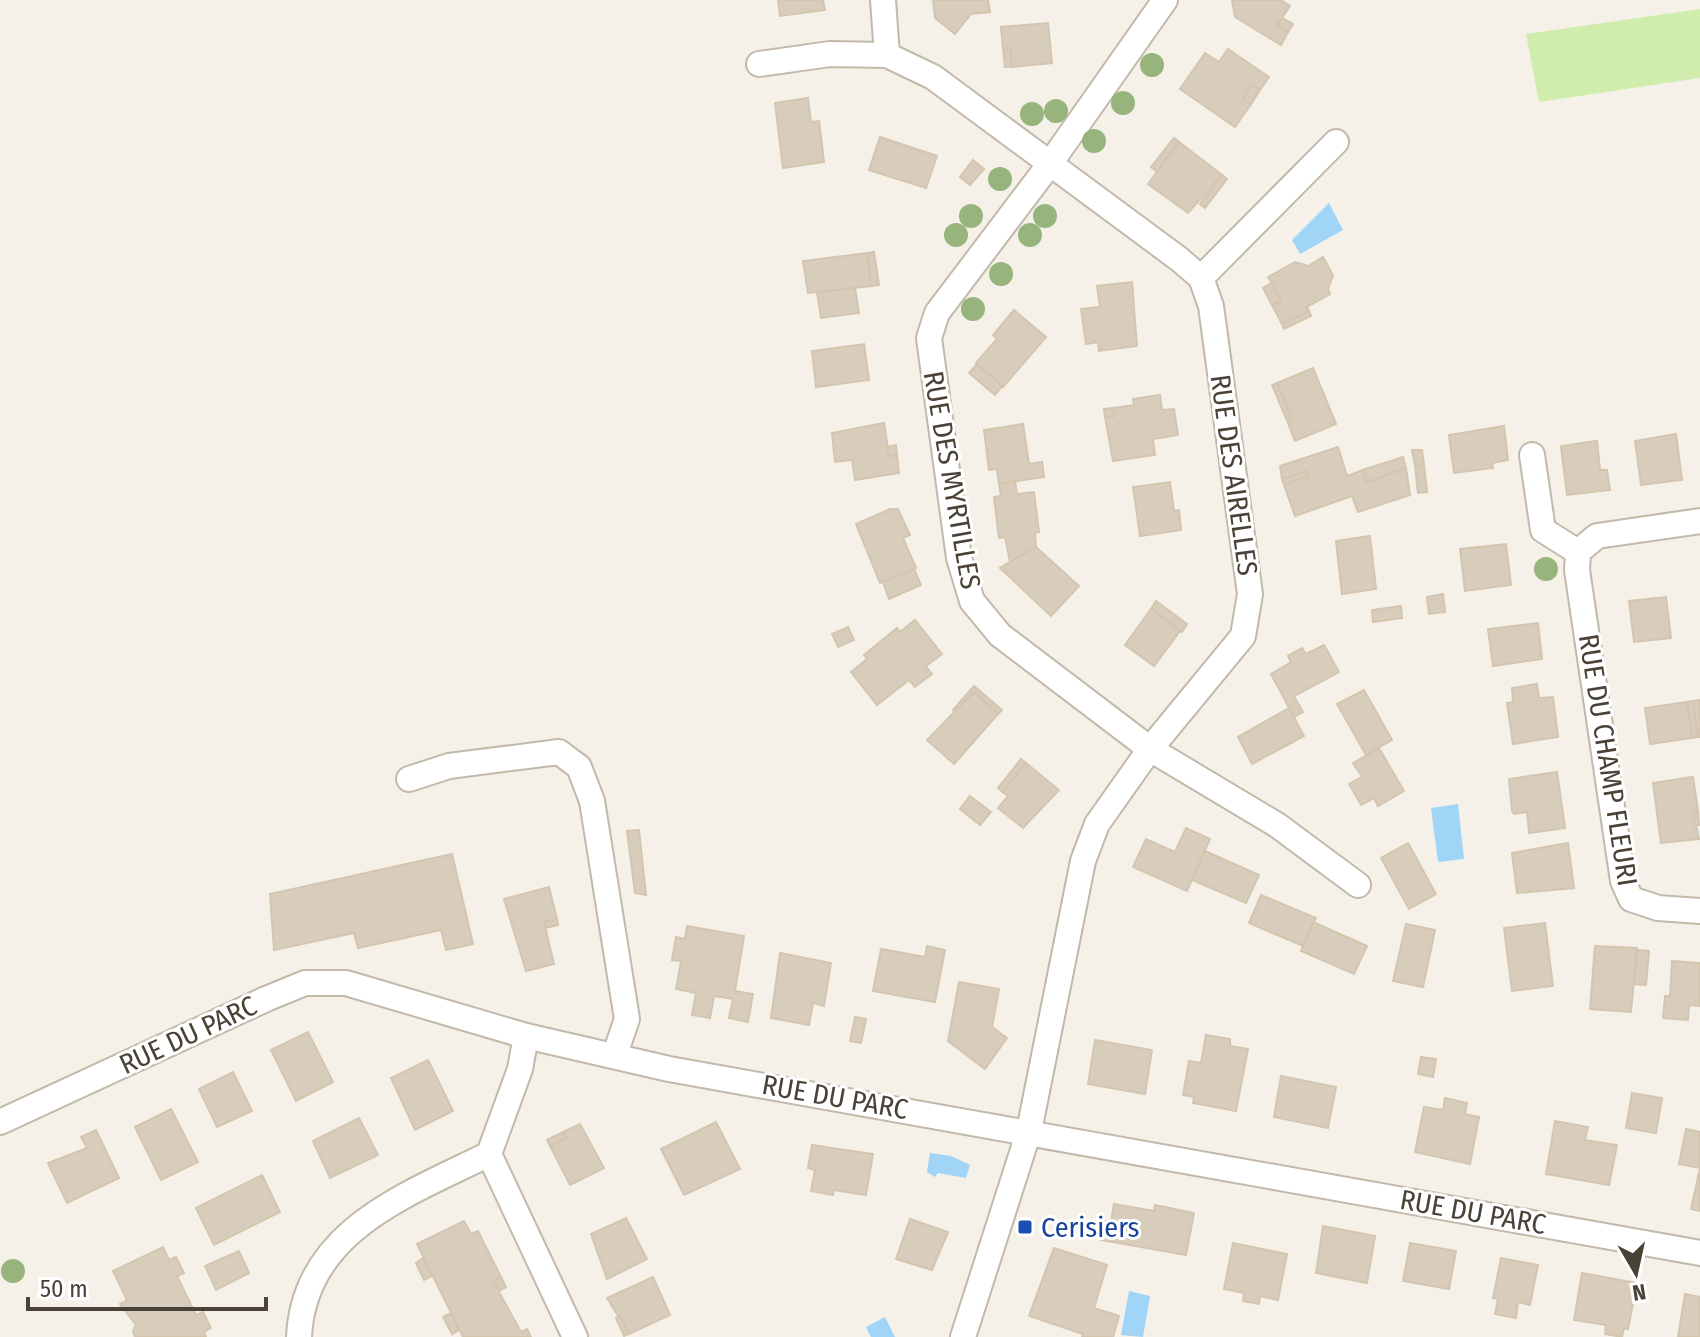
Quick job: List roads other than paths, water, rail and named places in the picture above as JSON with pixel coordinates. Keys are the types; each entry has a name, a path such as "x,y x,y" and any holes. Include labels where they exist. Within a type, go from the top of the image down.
{"street":[{"path":"883,0 887,55"},
{"name":"RUE DES MYRTILLES","path":"1165,0 1049,165 937,313 929,338 959,558 972,601 1000,635 1150,749 1277,825 1358,885"},
{"path":"759,64 830,54 887,55 933,77 1201,278 1336,142"},
{"name":"RUE DES AIRELLES","path":"963,1337 1029,1131 1083,861 1097,824 1150,749 1243,636 1250,594 1211,306 1201,278"},
{"path":"1532,455 1543,530 1578,552 1597,536 1700,521"},
{"name":"RUE DU CHAMP FLEURI","path":"1578,552 1577,570 1623,881 1631,899 1658,908 1700,911"},
{"path":"409,779 449,766 528,753 559,752 579,767 592,801 627,1019 615,1054"},
{"name":"RUE DU PARC","path":"0,1122 305,983 346,983 526,1036 615,1054 669,1069 1700,1253"},
{"path":"299,1337 307,1291 321,1263 371,1213 489,1154 520,1069 526,1036"},
{"path":"489,1154 575,1337"}],"water":[{"path":"1329,203 1343,230 1300,254 1292,240"},
{"path":"1458,804 1464,859 1438,862 1431,808"},
{"path":"930,1153 951,1156 970,1165 966,1178 938,1173 935,1177 927,1172"},
{"path":"1129,1291 1150,1296 1143,1337 1121,1335"},
{"path":"885,1317 895,1337 871,1337 866,1327"}],"place":[{"name":"Cerisiers","path":"1025,1227"}]}
